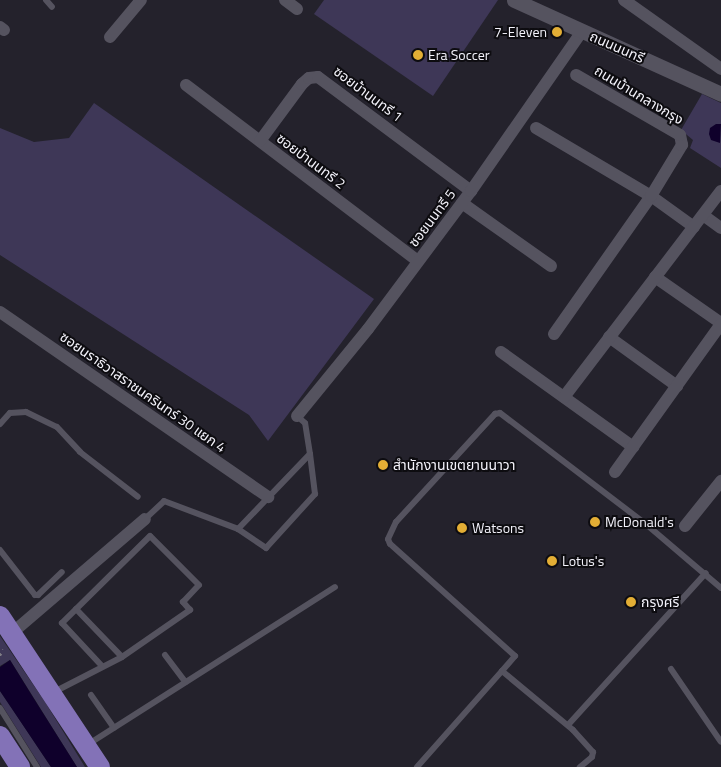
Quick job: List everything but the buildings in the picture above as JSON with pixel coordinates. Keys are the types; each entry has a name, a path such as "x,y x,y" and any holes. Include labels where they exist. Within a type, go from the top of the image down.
{"main road":[{"path":"0,616 6,640 53,692 100,767"},
{"path":"0,736 20,767"}],"street":[{"path":"110,37 142,0"},
{"path":"285,0 297,9"},
{"name":"ถนนนนทรี","path":"514,0 532,4 582,31 720,91"},
{"path":"624,0 721,69"},
{"name":"ซอยนนทรี 5","path":"297,416 368,329 472,191 582,31"},
{"name":"ถนนบ้านกลางกรุง","path":"554,334 652,196 682,144 680,135 576,75"},
{"name":"ซอยบ้านนทรี 1","path":"260,141 302,84 309,78 318,77 472,191"},
{"name":"ซอยบ้านนทรี 2","path":"186,85 418,261"},
{"path":"536,128 652,196 694,227"},
{"path":"564,397 721,191"},
{"path":"462,203 551,266"},
{"path":"702,215 721,228"},
{"path":"615,472 721,324 656,277"},
{"name":"ซอยนราธิวาสราชนครินทร์ 30 แยก 4","path":"0,312 268,497"},
{"path":"610,338 677,386"},
{"path":"501,352 633,447"},
{"path":"686,526 721,481"},
{"path":"6,640 145,519"}],"lane":[{"path":"46,0 52,7"},
{"path":"0,424 10,413 26,412 57,427 80,452 138,497"},
{"path":"417,767 515,656 390,544 388,539 396,522 492,415 500,413 647,525 706,573 721,588"},
{"path":"145,519 164,501 238,529 266,548 316,494 305,423 297,416"},
{"path":"238,529 310,454"},
{"path":"53,692 122,657 190,610 183,602 199,585 150,536 62,623 102,666"},
{"path":"0,550 35,595 38,595 62,572"},
{"path":"568,725 706,573"},
{"path":"87,745 335,587"},
{"path":"76,609 122,657"},
{"path":"6,640 90,767"},
{"path":"165,655 185,682"},
{"path":"671,669 721,742"},
{"path":"502,671 568,725 593,752 592,756 580,767"},
{"path":"91,695 114,728"},
{"path":"0,708 37,767"}],"path":[{"path":"2,652 6,640"}],"shaded area":[{"name":"Era Soccer","path":"324,0 498,0 433,96 314,14"},
{"path":"702,94 721,103 721,168 690,148 693,140 681,130"},
{"path":"94,103 374,299 268,441 249,415 0,255 0,128 34,142 69,138"},
{"path":"716,124 721,124 720,143 711,140 709,134 710,128"},
{"path":"0,636 45,702 85,767 77,767 10,660 0,666"},
{"path":"10,660 77,767 51,767 0,691 0,667"},
{"path":"0,691 51,767 41,767 0,702"}],"place":[{"name":"7-Eleven","path":"557,32"},
{"name":"Era Soccer","path":"418,55"},
{"name":"สำนักงานเขตยานนาวา","path":"383,465"},
{"name":"McDonald's","path":"595,522"},
{"name":"Watsons","path":"462,528"},
{"name":"Lotus's","path":"552,561"},
{"name":"กรุงศรี","path":"631,602"}]}
